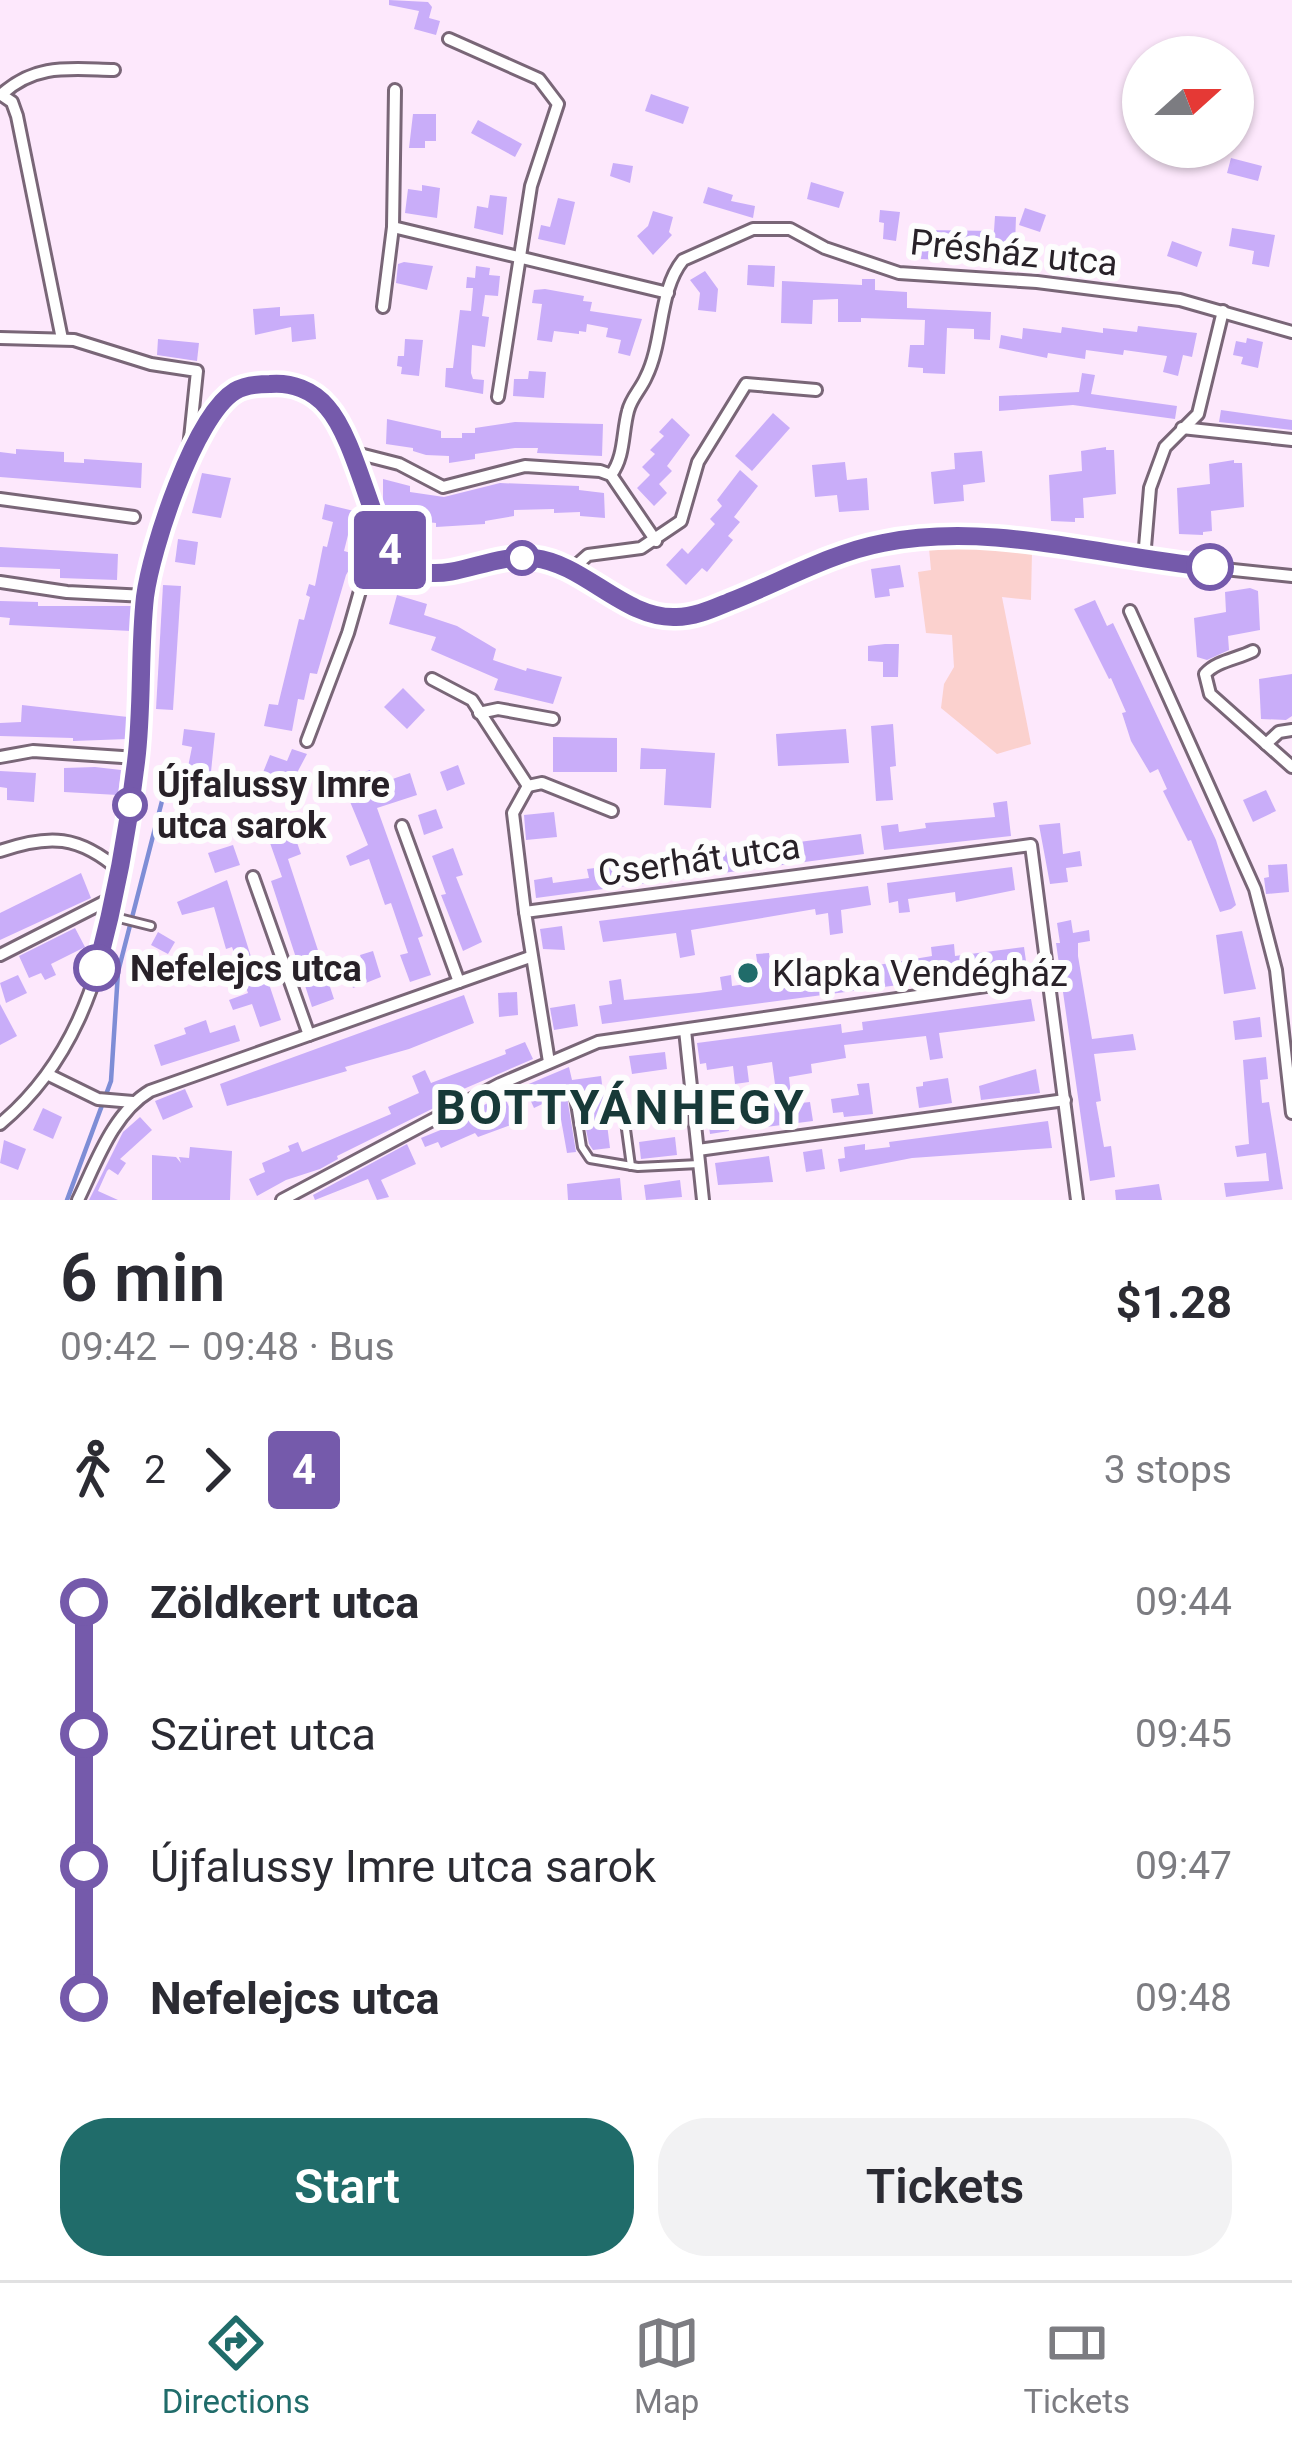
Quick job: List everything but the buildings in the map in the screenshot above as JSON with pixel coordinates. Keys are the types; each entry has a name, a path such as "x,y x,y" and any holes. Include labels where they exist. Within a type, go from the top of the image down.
{"street":[{"path":"448,39 539,79 558,104 531,186 498,397"},
{"path":"62,338 17,116 12,102 1,94 22,76 64,69 114,70"},
{"path":"383,307 393,227 395,90"},
{"path":"393,227 668,293"},
{"name":"Présház utca","path":"611,475 618,466 629,405 647,376 660,337 675,270 683,260 753,229 790,229 825,248 899,273 1180,300 1292,332"},
{"path":"1144,559 1150,488 1165,447 1198,414 1222,310"},
{"path":"0,338 62,338 99,345 151,364 197,371 189,457"},
{"path":"0,1124 49,1076 70,1043 116,896 137,758 146,596 153,561 206,421 244,386 285,383 328,407 385,541 394,557 409,568 455,572 504,558 532,557 571,570 670,618 712,608 878,543 931,535 991,536 1292,576"},
{"path":"571,570 588,555 641,548 681,521 698,462 746,384 816,390"},
{"path":"1182,428 1292,440"},
{"path":"348,451 398,464 443,487 525,466 580,468 611,475 656,541"},
{"path":"0,499 134,517"},
{"path":"307,741 348,633 372,548 385,541"},
{"path":"0,582 146,596"},
{"path":"1130,611 1255,889 1276,970 1292,1113"},
{"path":"1253,651 1213,665 1205,674 1210,694 1292,767"},
{"path":"432,679 472,700 528,786"},
{"path":"479,712 498,709 554,719"},
{"path":"1266,745 1279,732 1292,730"},
{"path":"0,757 33,751 137,758"},
{"path":"549,1062 530,957 513,813 528,786 542,783 612,811"},
{"path":"402,826 459,982"},
{"path":"0,851 36,838 51,838 84,847 120,871"},
{"name":"Cserhát utca","path":"525,912 1031,845 1049,977"},
{"path":"253,877 309,1035"},
{"path":"0,955 116,896"},
{"path":"79,1200 107,1141 133,1102 166,1084 530,957"},
{"path":"1276,970 1292,968"},
{"path":"282,1200 549,1062 598,1042 1049,977 1077,1200"},
{"path":"685,1030 703,1200"},
{"path":"49,1076 105,1101 133,1102"},
{"path":"698,1150 1064,1100"}],"lane":[{"path":"111,916 151,926"},
{"path":"574,1096 582,1147 590,1159 631,1166 700,1164"},
{"path":"622,1100 631,1166"}],"shaded area":[{"path":"998,545 1032,552 1031,600 1002,597 1031,744 997,754 941,708 944,684 954,667 952,635 926,633 918,572 931,570 929,548"}],"waterway":[{"path":"67,1200 111,1081 118,972 162,801"}],"bus line":[{"name":"4","path":"97,968 116,896 137,758 146,596 153,561 206,421 244,386 285,383 328,407 394,557 427,573 532,557 578,573 618,597 670,618 690,616 878,543 931,535 991,536 1210,567"}],"place":[{"name":"Újfalussy Imre utca sarok","path":"130,805"},
{"name":"Nefelejcs utca","path":"97,968"},
{"name":"Klapka Vendégház","path":"748,973"}],"district":[{"name":"BOTTYÁNHEGY","path":"621,1107"}]}
